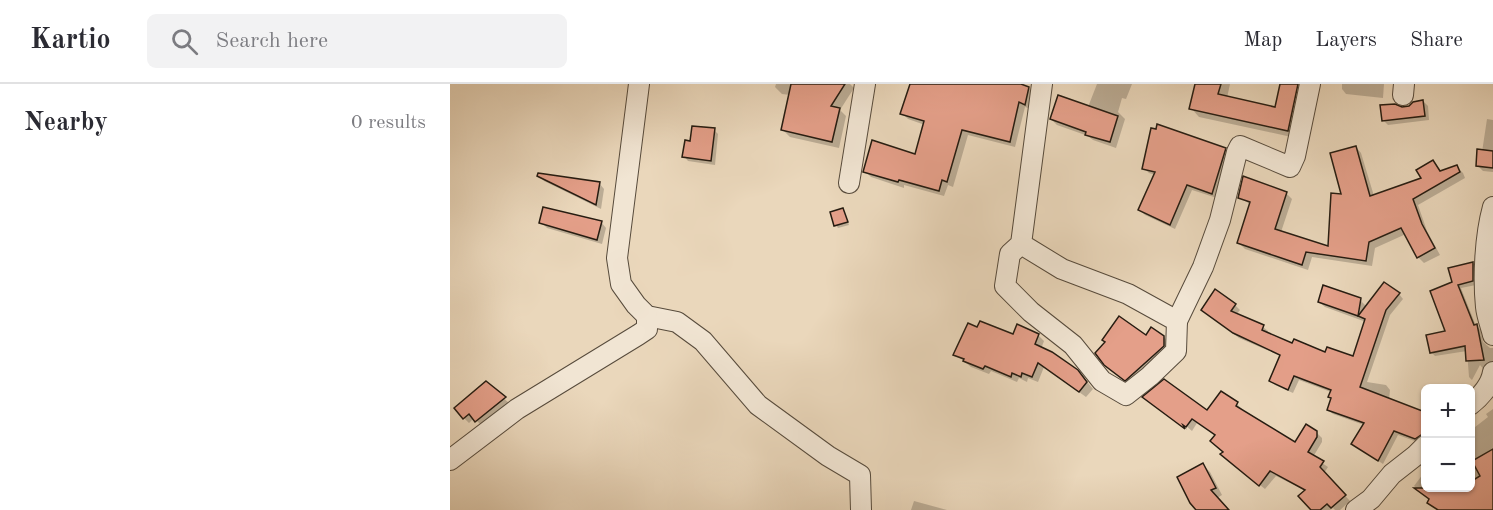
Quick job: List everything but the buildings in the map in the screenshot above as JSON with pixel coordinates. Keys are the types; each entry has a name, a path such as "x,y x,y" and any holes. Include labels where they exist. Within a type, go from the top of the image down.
{"street":[{"path":"639,84 617,258 621,284 647,316 677,322 703,341 758,405 828,456 860,475 861,510"},
{"path":"849,183 865,84"},
{"path":"1042,84 1021,244 1010,254 1005,286 1031,312 1072,345 1102,381 1126,395 1176,351 1177,321 1203,267 1220,220 1240,146 1290,167 1295,156 1310,84"},
{"path":"1493,207 1486,247 1486,308 1493,335"},
{"path":"1021,244 1062,269 1128,294 1177,321"},
{"path":"450,460 517,409 648,329 647,316"},
{"path":"1475,401 1492,378 1493,372"},
{"path":"1356,510 1371,499 1392,474 1421,449"}]}
